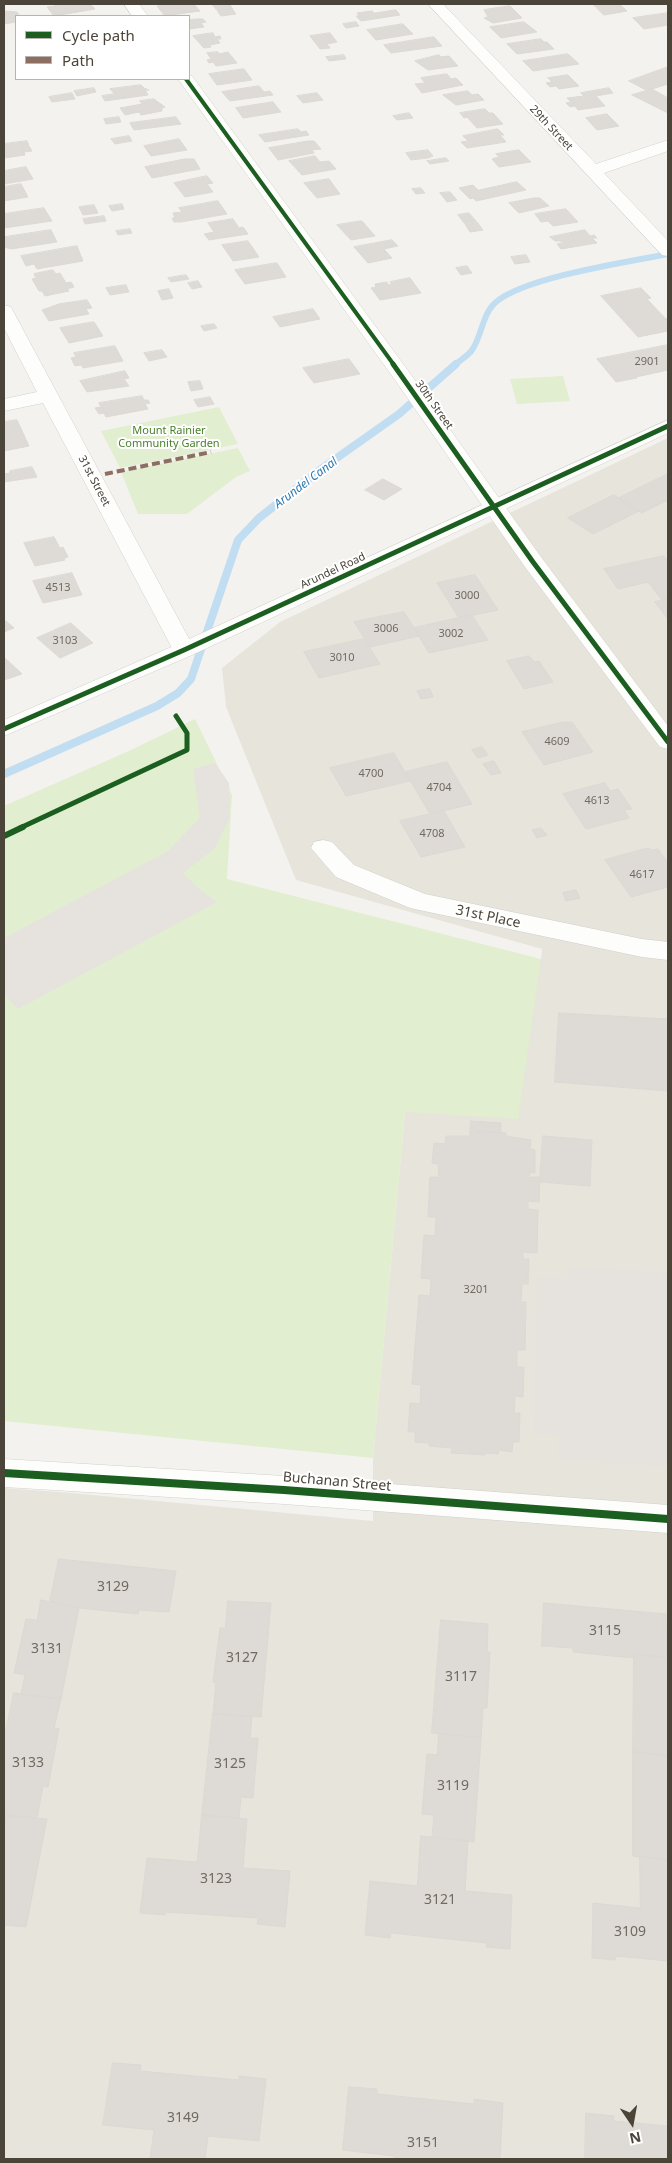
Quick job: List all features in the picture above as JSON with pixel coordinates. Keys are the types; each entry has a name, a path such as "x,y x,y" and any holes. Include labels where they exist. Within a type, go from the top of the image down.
{"street":[{"path":"131,4 139,15"},
{"name":"29th Street","path":"435,4 665,247"},
{"name":"30th Street","path":"187,80 402,376 494,508 668,742"},
{"path":"592,171 668,145"},
{"name":"31st Street","path":"4,311 184,650"},
{"path":"4,405 49,396"},
{"name":"Arundel Road","path":"4,729 257,617 668,426"},
{"name":"31st Place","path":"323,848 345,871 419,902 642,948 668,951"},
{"name":"Buchanan Street","path":"4,1472 284,1490 668,1519"}],"shaded area":[{"path":"668,438 668,2159 4,2159 4,1488 373,1521 373,1458 405,1112 541,959 542,949 296,880 226,707 222,668 280,622"},
{"path":"215,763 229,783 229,820 214,849 183,873 201,891 217,902 18,1009 4,994 4,938 168,851 200,818 193,769"},
{"path":"568,1267 668,1272 668,1467 559,1460 559,1435 534,1434 537,1277 568,1279"}],"green space":[{"path":"563,376 570,401 517,404 510,379"},
{"name":"Mount Rainier Community Garden","path":"219,407 238,444 120,468 101,431"},
{"path":"238,448 250,471 236,477 187,514 138,514 121,472"},
{"path":"195,719 232,795 227,879 541,959 518,1119 405,1112 373,1458 4,1421 4,806 131,750"}],"building":[{"path":"54,4 90,4 95,9 53,15 47,7 55,6"},
{"path":"169,4 194,4 200,11 171,15 164,15 157,6"},
{"path":"212,4 229,4 233,9 218,11"},
{"path":"593,4 619,4 627,11 604,15"},
{"path":"510,6 522,18 493,23 484,18 488,17 484,10"},
{"path":"233,10 236,14 221,16 218,12"},
{"path":"396,10 400,15 361,21 356,16 359,16 357,13"},
{"path":"4,11 17,12 19,15 15,15 15,22 4,24"},
{"path":"668,13 668,25 644,29 633,18"},
{"path":"203,19 206,22 201,23 204,27 190,29 190,20"},
{"path":"356,22 359,26 346,28 343,24"},
{"path":"524,22 537,32 501,38 490,27"},
{"path":"403,24 413,34 376,40 367,30"},
{"path":"213,33 215,37 220,36 221,39 217,39 220,43 210,45 211,47 204,48 193,36"},
{"path":"330,33 337,42 327,44 330,48 320,49 310,36"},
{"path":"434,37 442,46 391,53 384,45"},
{"path":"541,39 554,49 517,54 507,44"},
{"path":"218,52 219,54 228,52 237,63 216,66 213,62 209,63 207,60 211,59 207,53"},
{"path":"568,54 579,64 533,71 523,61"},
{"path":"344,55 346,59 329,61 326,57"},
{"path":"439,55 441,57 449,56 458,66 428,70 415,61"},
{"path":"668,67 668,84 646,90 629,81"},
{"path":"244,69 252,80 217,85 209,74"},
{"path":"447,74 451,79 456,78 463,85 422,93 415,84 425,83 421,78"},
{"path":"568,75 579,86 559,89 556,86 550,87 546,83 552,82 548,78"},
{"path":"141,85 149,90 145,90 148,95 119,99 110,89"},
{"path":"259,86 264,92 270,91 273,95 230,101 222,92"},
{"path":"94,88 96,92 77,96 74,91"},
{"path":"609,88 613,93 596,96 605,106 578,110 575,106 570,107 566,103 571,102 567,98 584,96 581,93"},
{"path":"652,89 668,98 668,113 632,95"},
{"path":"468,91 472,95 478,94 484,100 456,105 443,95"},
{"path":"72,93 75,99 52,102 49,97"},
{"path":"317,93 323,100 303,103 297,96"},
{"path":"115,94 119,99 105,101 102,96"},
{"path":"154,99 165,107 162,108 162,111 141,115 139,112 125,115 120,108 142,104 140,101"},
{"path":"273,102 281,112 243,118 236,108"},
{"path":"485,109 489,113 493,113 503,124 477,128 467,117 464,118 460,113"},
{"path":"409,113 413,118 397,120 393,116"},
{"path":"607,114 619,126 597,130 586,118"},
{"path":"119,117 121,122 106,124 104,119"},
{"path":"176,117 181,124 134,130 130,123"},
{"path":"298,129 301,132 306,131 309,135 265,142 259,135"},
{"path":"498,129 504,135 500,135 506,142 467,148 461,142 468,141 463,136"},
{"path":"129,136 132,141 115,144 111,139"},
{"path":"179,139 187,150 151,156 144,146"},
{"path":"27,141 29,145 20,147 29,146 32,151 24,152 25,155 4,158 4,144"},
{"path":"314,141 321,149 312,150 314,153 278,160 269,148"},
{"path":"428,150 433,156 428,158 411,160 406,153"},
{"path":"519,150 531,162 499,167 492,159 499,157 496,154"},
{"path":"315,156 320,162 329,161 336,169 302,175 289,161"},
{"path":"446,158 449,161 430,164 427,161"},
{"path":"194,159 200,169 152,178 145,167"},
{"path":"26,167 33,179 4,184 4,171"},
{"path":"207,176 213,183 207,184 213,192 185,197 174,183"},
{"path":"329,179 340,194 317,198 304,183"},
{"path":"517,182 526,190 476,201 473,198 470,199 459,188 473,185 478,190"},
{"path":"21,184 28,197 4,201 4,187"},
{"path":"421,188 425,193 416,194 412,189"},
{"path":"450,192 457,200 447,202 440,193"},
{"path":"540,198 549,206 519,213 509,203"},
{"path":"218,201 227,214 181,222 174,222 172,218 175,218 173,213 182,212 179,208"},
{"path":"122,204 124,209 112,211 109,206"},
{"path":"94,205 98,213 83,215 79,207"},
{"path":"44,208 52,221 4,228 4,214"},
{"path":"566,209 578,222 553,226 548,221 541,222 535,214"},
{"path":"469,213 476,221 464,223 458,215"},
{"path":"104,216 106,221 85,224 83,219"},
{"path":"233,219 239,228 243,227 248,234 209,240 204,234 214,232 208,223"},
{"path":"362,221 375,236 351,240 337,225"},
{"path":"477,222 483,230 470,232 465,224"},
{"path":"130,229 132,233 118,235 116,231"},
{"path":"51,230 57,242 11,249 4,247 5,237"},
{"path":"585,230 590,236 594,235 597,238 592,238 597,243 561,249 557,244 563,243 555,241 550,237"},
{"path":"392,240 398,246 384,249 392,258 368,263 354,247"},
{"path":"248,241 259,257 233,261 222,245"},
{"path":"77,246 83,261 37,269 34,264 26,266 21,256"},
{"path":"526,255 530,262 515,264 511,257"},
{"path":"277,263 286,277 245,284 235,270"},
{"path":"467,266 472,273 461,275 456,268"},
{"path":"53,270 56,274 60,273 66,283 71,282 74,287 67,289 69,291 45,296 42,291 39,291 32,279 36,278 34,274"},
{"path":"186,275 189,279 171,282 168,278"},
{"path":"410,278 421,293 380,300 371,288 376,287 375,284 387,282 388,285 392,284 390,282"},
{"path":"198,281 202,287 192,289 188,283"},
{"path":"126,285 129,292 110,295 106,288"},
{"path":"641,288 651,298 647,299 668,319 668,331 638,337 601,296"},
{"path":"169,289 173,298 162,300 158,291"},
{"path":"87,300 92,308 86,309 89,314 49,321 42,310 59,304"},
{"path":"313,309 320,319 280,327 273,317"},
{"path":"94,322 103,336 69,343 60,328"},
{"path":"214,324 217,328 204,331 201,326"},
{"path":"668,345 668,370 637,378 616,382 597,359"},
{"path":"115,346 123,361 83,368 81,365 75,366 71,358 76,357 74,353"},
{"path":"162,350 167,357 149,361 144,353"},
{"path":"349,359 360,374 314,383 303,368"},
{"path":"125,371 129,378 124,379 129,386 87,392 80,381"},
{"path":"200,381 203,389 191,391 188,382"},
{"path":"142,396 144,400 148,400 150,403 145,404 148,409 106,417 104,413 99,414 95,408 101,407 99,403"},
{"path":"210,397 214,404 198,407 194,400"},
{"path":"17,420 29,446 4,451 4,422"},
{"path":"32,467 37,477 4,482 4,474"},
{"path":"668,474 668,500 642,513 619,498"},
{"path":"383,479 402,489 384,500 365,490"},
{"path":"614,495 639,511 593,534 568,518"},
{"path":"54,537 60,548 63,547 68,557 64,558 65,560 35,566 24,543"},
{"path":"664,556 668,561 668,599 662,600 648,582 618,589 604,569"},
{"path":"72,573 82,595 43,603 33,581"},
{"path":"475,575 498,610 459,618 437,583"},
{"path":"668,599 668,619 655,602"},
{"path":"404,612 419,636 370,647 354,622"},
{"path":"472,615 488,640 429,653 414,628"},
{"path":"6,621 14,628 4,632 4,622"},
{"path":"71,623 93,643 60,658 37,638"},
{"path":"364,639 380,664 319,678 304,652"},
{"path":"529,656 534,662 539,661 553,682 524,689 507,661"},
{"path":"4,657 22,674 4,680"},
{"path":"430,689 433,697 421,699 417,691"},
{"path":"564,722 572,722 593,752 544,765 522,732"},
{"path":"482,747 488,755 478,758 472,750"},
{"path":"394,753 410,781 346,796 330,768"},
{"path":"494,761 501,773 491,775 483,764"},
{"path":"447,762 472,804 430,814 405,772"},
{"path":"605,783 610,791 618,789 632,809 624,810 629,818 586,829 563,794"},
{"path":"444,811 465,847 421,857 400,821"},
{"path":"541,828 547,835 537,838 532,830"},
{"path":"649,848 651,850 658,849 668,863 668,887 631,897 605,860"},
{"path":"576,890 580,898 566,901 563,893"},
{"path":"559,1013 668,1019 668,1091 555,1082"},
{"path":"471,1121 501,1123 501,1133 478,1131 478,1134 470,1134"},
{"path":"478,1131 506,1133 506,1136 531,1140 530,1149 535,1150 535,1173 530,1172 529,1177 540,1177 539,1202 528,1201 528,1209 538,1210 537,1253 523,1252 523,1259 529,1259 528,1284 522,1284 521,1302 526,1302 525,1350 517,1350 517,1367 524,1367 523,1397 515,1396 514,1413 520,1413 519,1442 513,1442 512,1452 499,1450 498,1454 485,1453 485,1455 451,1453 452,1448 429,1446 429,1443 415,1442 415,1432 408,1432 410,1403 420,1404 421,1385 412,1384 419,1295 430,1296 431,1279 421,1278 424,1235 435,1236 436,1217 428,1217 430,1177 439,1177 438,1164 432,1163 434,1143 445,1144 446,1136 470,1136 470,1134 478,1134"},
{"path":"543,1136 592,1140 590,1186 540,1182"},
{"path":"59,1559 176,1571 169,1612 139,1610 138,1614 79,1608 50,1601"},
{"path":"41,1600 79,1608 61,1699 21,1694 25,1675 14,1673 26,1619 37,1620"},
{"path":"228,1601 271,1603 261,1717 213,1714 216,1683 213,1682 220,1628 225,1628"},
{"path":"544,1603 666,1614 667,1657 634,1654 634,1658 573,1652 573,1648 542,1646"},
{"path":"441,1620 488,1624 487,1652 490,1652 487,1708 483,1708 481,1738 432,1733"},
{"path":"634,1654 668,1658 668,1756 633,1752"},
{"path":"14,1693 61,1699 54,1728 59,1729 48,1787 43,1786 37,1818 4,1815 4,1739"},
{"path":"213,1714 252,1716 250,1738 258,1738 253,1798 241,1797 239,1818 202,1815"},
{"path":"439,1733 481,1738 474,1842 432,1837 434,1815 422,1814 427,1754 437,1755"},
{"path":"633,1752 668,1756 668,1860 633,1856"},
{"path":"202,1815 247,1819 243,1868 290,1871 285,1927 257,1924 258,1918 166,1912 165,1915 140,1913 147,1858 197,1862"},
{"path":"5,1816 47,1819 26,1927 4,1925"},
{"path":"421,1836 468,1841 465,1891 512,1895 510,1949 486,1947 487,1943 391,1933 390,1938 365,1935 370,1881 417,1886"},
{"path":"640,1857 668,1860 668,1961 616,1956 615,1960 592,1958 593,1903 640,1908"},
{"path":"113,2063 141,2065 140,2071 239,2080 239,2076 266,2079 259,2141 208,2136 205,2159 150,2159 154,2130 103,2125"},
{"path":"349,2087 377,2089 377,2094 474,2104 474,2099 503,2103 500,2159 394,2159 394,2156 343,2150"},
{"path":"586,2113 614,2116 614,2121 668,2126 668,2159 585,2159"}],"waterway":[{"name":"Arundel Canal","path":"455,365 472,350 491,307 510,293 553,278 603,266 668,254"},
{"name":"Arundel Canal","path":"4,774 157,706 178,693 191,679 238,540 259,518 324,467 399,414 456,364"}],"marked path":[{"path":"105,474 211,452"}],"cycle path":[{"path":"187,80 402,376 533,562 668,742"},
{"path":"4,729 184,650 668,426"},
{"path":"4,836 187,750 187,733 176,716"},
{"path":"4,1473 284,1490 668,1519"}]}
